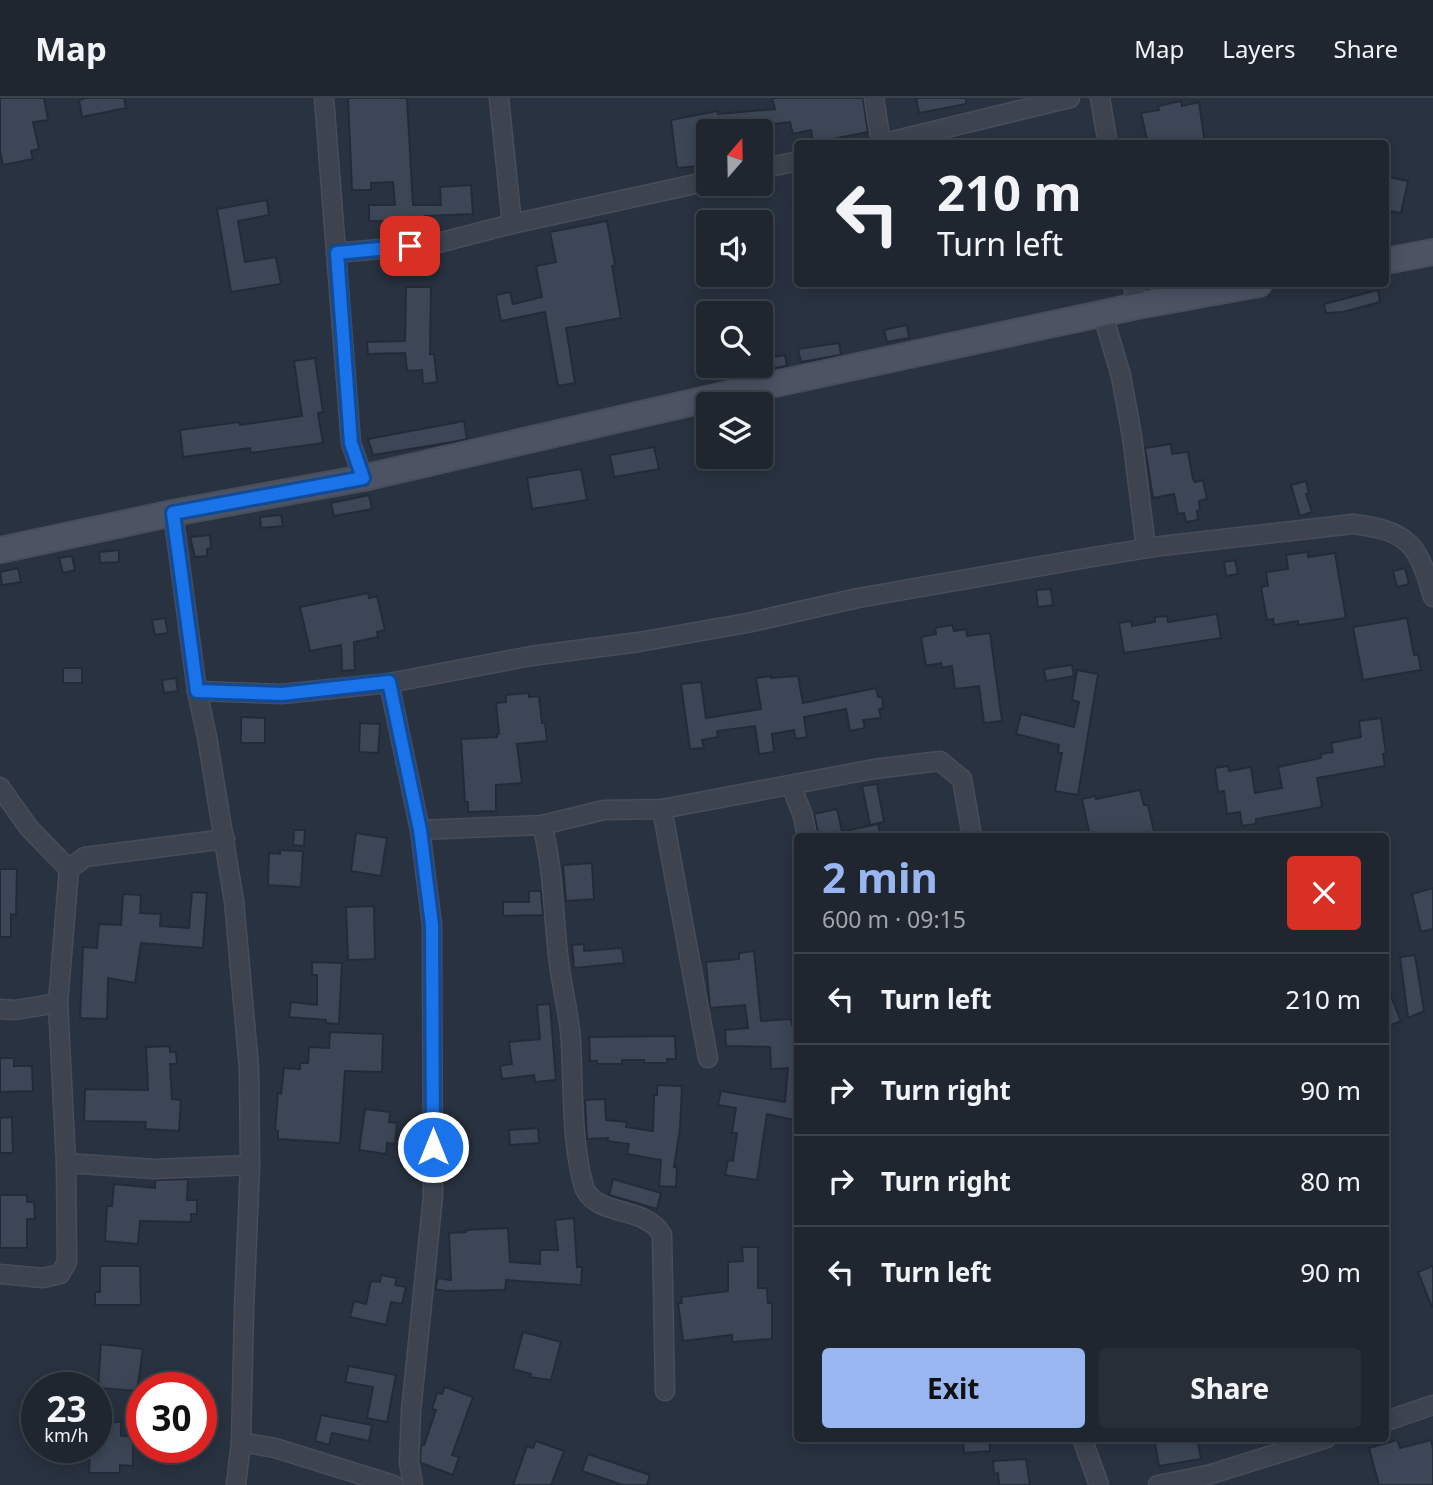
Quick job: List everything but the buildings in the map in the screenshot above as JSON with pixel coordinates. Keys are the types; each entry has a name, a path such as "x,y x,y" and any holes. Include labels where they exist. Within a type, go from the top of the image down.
{"main road":[{"path":"1389,260 1433,252"},
{"path":"0,550 173,513 363,478 742,391 1103,314 1135,295 1225,287"}],"street":[{"path":"324,98 351,443 363,478"},
{"path":"499,98 512,224"},
{"path":"874,98 880,140"},
{"path":"893,140 1070,98"},
{"path":"1100,98 1107,140"},
{"path":"774,166 794,162"},
{"path":"337,253 434,244 696,184"},
{"path":"1103,314 1121,376 1132,436 1146,548"},
{"path":"173,513 197,691 234,901 249,1068 250,1165 241,1442 236,1485"},
{"path":"197,691 282,694 389,682 531,656 639,642 858,598 1146,548 1353,524 1381,528 1403,537 1416,551 1424,567 1433,597"},
{"path":"389,682 420,830 432,925 433,1196 411,1411 409,1462 413,1485"},
{"path":"420,830 542,825 604,810 662,809 874,769 940,761 961,779 971,833"},
{"path":"791,785 806,833"},
{"path":"0,788 29,828 69,869"},
{"path":"662,809 708,1058"},
{"path":"542,825 550,854 559,962 571,1038 574,1138 581,1173 586,1191 593,1200 645,1219 657,1226 662,1235 664,1391"},
{"path":"0,1274 43,1278 60,1274 67,1262 66,1163 58,1003 69,869 85,857 225,839"},
{"path":"0,1009 15,1010 58,1003"},
{"path":"66,1163 155,1169 250,1165"},
{"path":"1389,1420 1433,1405"},
{"path":"241,1442 275,1448 394,1485"},
{"path":"1083,1442 1099,1485"},
{"path":"1158,1485 1208,1475 1314,1442"}],"route":[{"path":"410,246 337,253 351,443 363,478 173,513 197,691 282,694 389,682 420,830 432,925 433,1147"}]}
